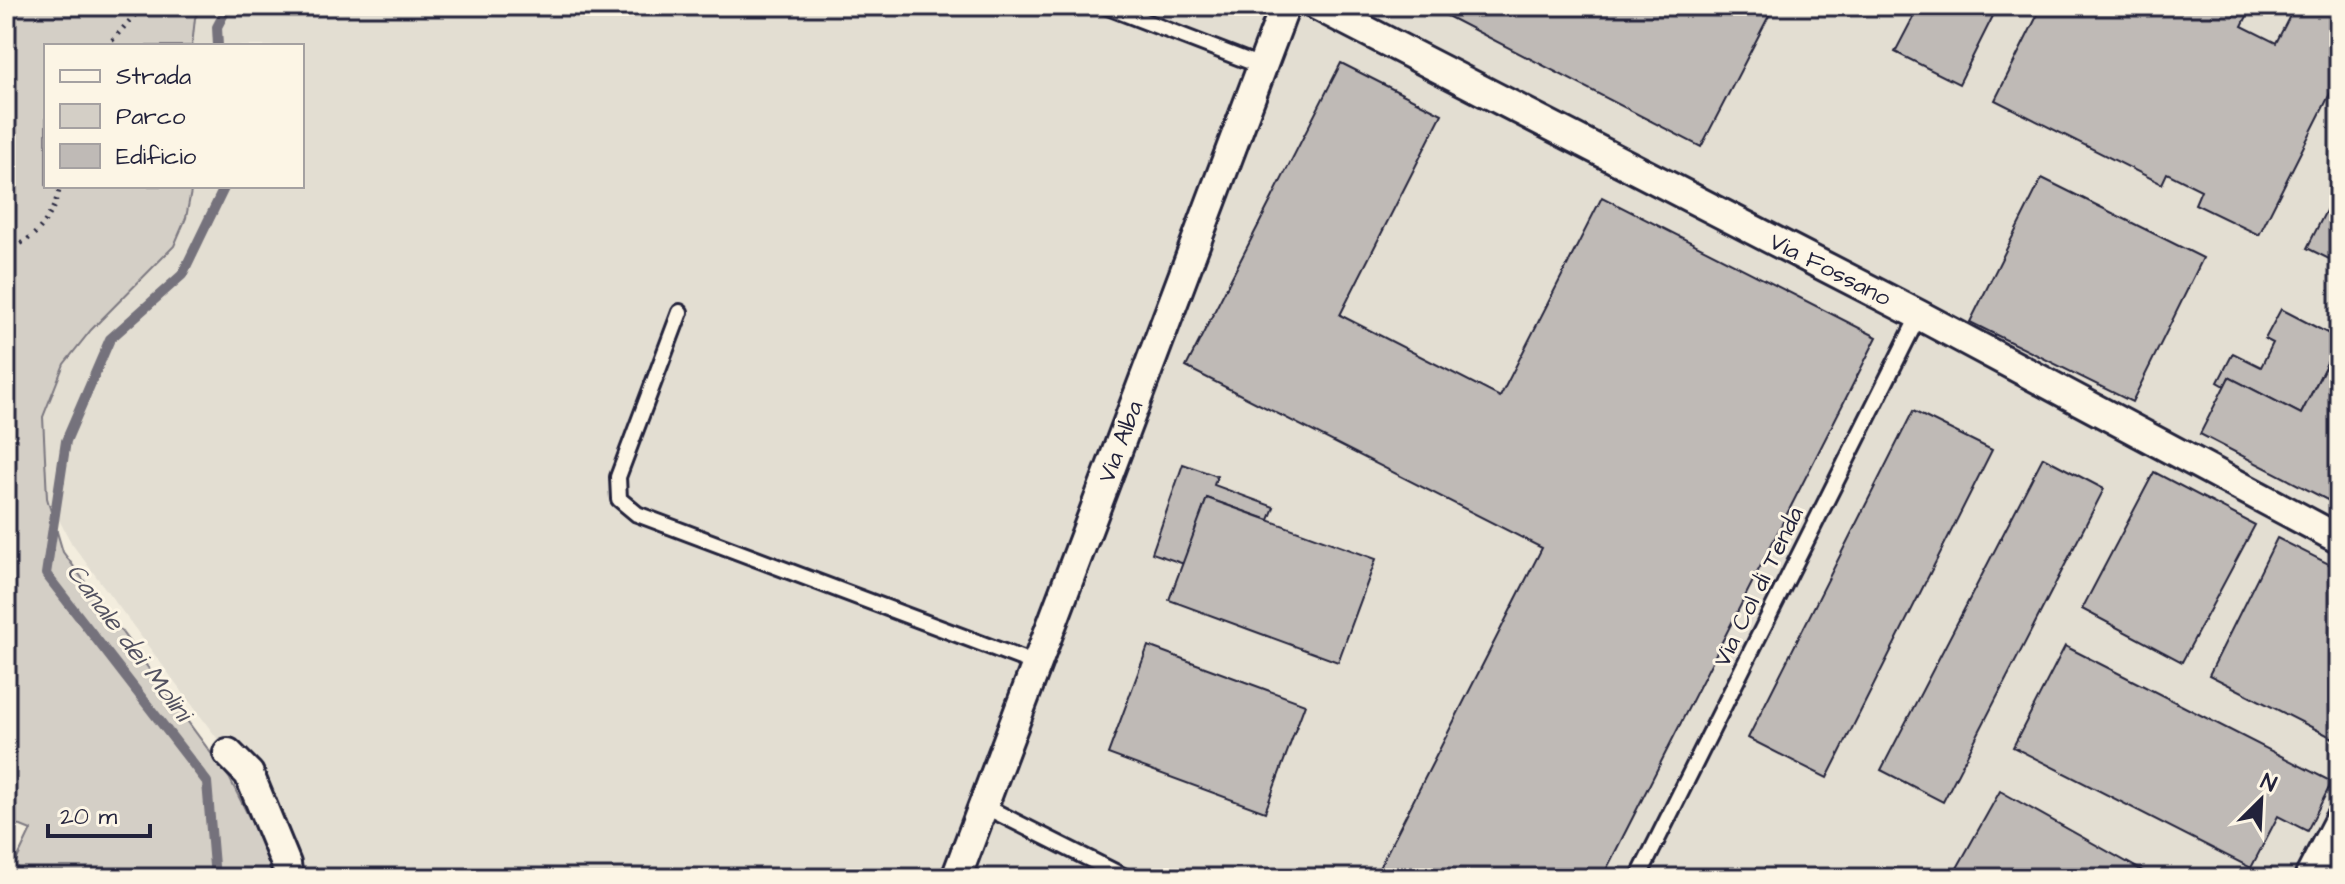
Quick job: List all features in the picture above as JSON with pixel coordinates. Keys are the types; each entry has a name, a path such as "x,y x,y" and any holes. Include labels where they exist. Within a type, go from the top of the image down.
{"street":[{"name":"Via Alba","path":"956,878 1285,6"},
{"name":"Via Fossano","path":"1318,6 1919,315 2339,539"},
{"path":"228,753 249,774 286,864 288,878"},
{"path":"2309,878 2339,820"}],"lane":[{"path":"1105,6 1261,66"},
{"path":"680,312 618,477 619,499 637,514 1036,664"},
{"name":"Via Col di Tenda","path":"1638,878 1919,315"},
{"path":"984,806 1127,878"}],"path":[{"path":"109,44 143,6"},
{"path":"6,249 24,245 37,233 49,216 59,188"}],"shaded area":[{"path":"202,6 2339,6 2339,878 288,878 228,753 72,544 47,498 43,417 64,364 91,330 174,246 186,218 192,188 304,188 304,44 192,44 195,18"}],"green space":[{"path":"6,6 202,6 195,18 192,44 44,44 44,188 192,188 186,218 174,246 91,330 64,364 43,417 47,498 63,552 230,779 274,867 276,878 8,878 31,830 6,820"}],"building":[{"path":"1428,6 1774,6 1701,147"},
{"path":"1919,6 1998,6 1959,84 1895,52"},
{"path":"2042,6 2252,6 2242,26 2276,43 2295,6 2339,6 2339,76 2259,235 2195,204 2201,190 2167,173 2162,184 1995,100"},
{"path":"1341,63 1442,114 1340,315 1500,397 1602,197 1877,337 1602,878 1374,878 1542,548 1186,367"},
{"path":"2042,178 2203,258 2132,402 1970,322"},
{"path":"2339,185 2339,264 2307,248"},
{"path":"2281,309 2339,339 2301,414 2229,377 2225,386 2218,382 2233,353 2261,367 2273,343 2265,339"},
{"path":"2339,340 2339,506 2200,434 2229,377 2301,414"},
{"path":"1913,411 1992,450 1827,778 1748,738"},
{"path":"2043,457 2104,489 1943,802 1881,770"},
{"path":"1183,464 1217,476 1214,485 1274,507 1269,520 1207,498 1184,564 1152,553"},
{"path":"2154,472 2255,525 2182,662 2082,609"},
{"path":"1207,498 1376,559 1338,662 1169,600"},
{"path":"2277,538 2339,569 2339,741 2209,675"},
{"path":"1148,646 1305,704 1265,812 1108,754"},
{"path":"2065,646 2332,782 2307,831 2278,816 2251,868 2013,747"},
{"path":"2000,791 2155,878 1952,877"}],"waterway":[{"name":"Canale dei Molini","path":"218,44 217,27 228,6"},
{"name":"Canale dei Molini","path":"215,878 207,782 46,574 66,441 110,339 182,275 224,188"}]}
